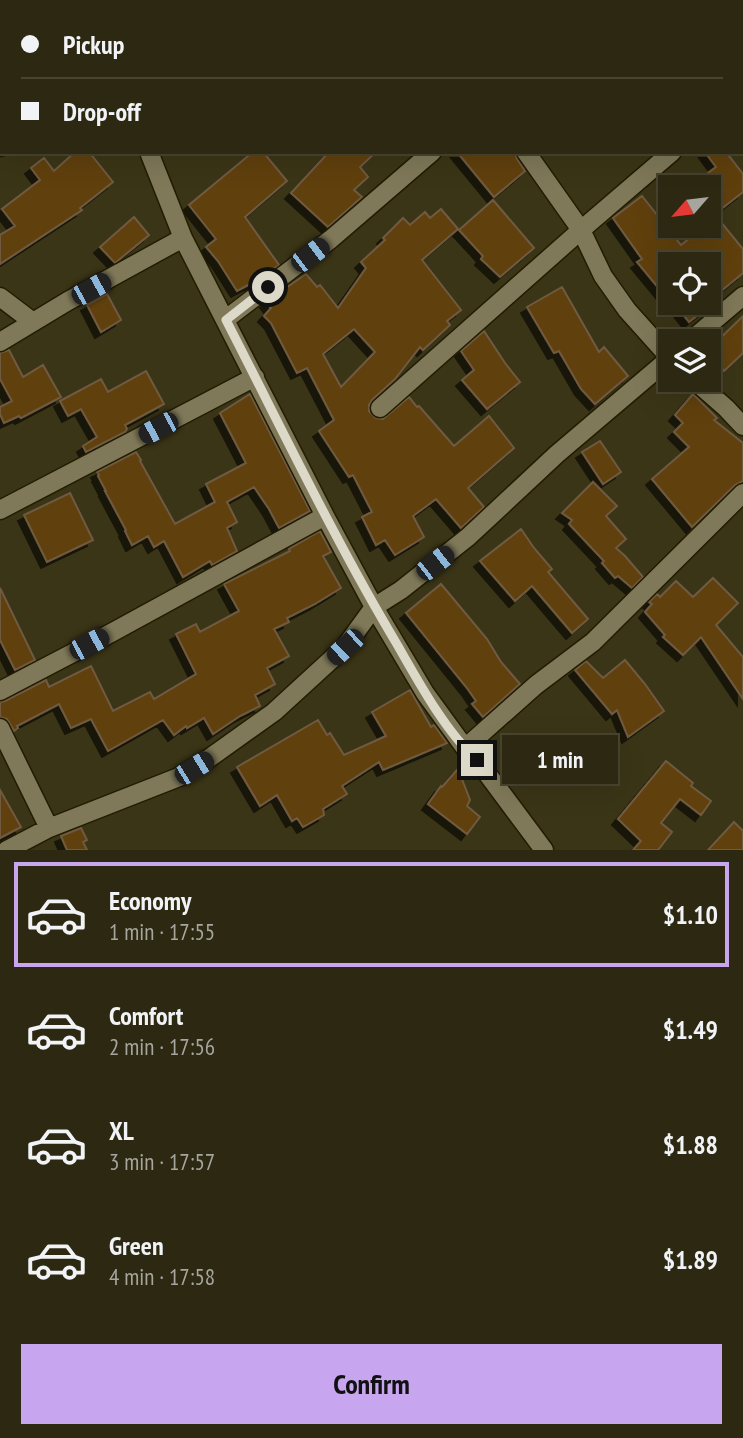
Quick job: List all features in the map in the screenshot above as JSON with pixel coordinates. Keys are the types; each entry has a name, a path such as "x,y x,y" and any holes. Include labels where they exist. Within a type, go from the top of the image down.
{"street":[{"path":"150,154 183,238 374,607 425,693 544,850"},
{"path":"226,320 331,239 430,154"},
{"path":"527,154 581,230 603,276 627,310 658,345"},
{"path":"380,408 670,154"},
{"path":"0,342 183,238"},
{"path":"704,329 743,296"},
{"path":"0,297 33,323"},
{"path":"6,850 49,828 179,777 274,712 345,647 374,607 401,590 468,537 557,454 658,368"},
{"path":"0,510 255,377"},
{"path":"708,392 743,426"},
{"path":"465,748 536,685 593,642 743,493"},
{"path":"0,691 325,516"},
{"path":"0,728 49,828"}],"building":[{"path":"73,154 91,154 113,182 80,208 82,210 0,264 0,235 15,226 2,209 40,180 31,168 44,158 54,171"},
{"path":"251,154 265,154 287,181 245,217 279,265 252,285 237,291 206,247 216,239 189,205"},
{"path":"327,154 374,154 360,167 368,177 354,190 362,197 328,227 291,193"},
{"path":"459,154 516,154 525,171 494,197"},
{"path":"706,154 728,154 743,174 743,192 721,209 721,175 705,175 716,167"},
{"path":"642,196 658,216 658,238 675,238 681,245 690,238 721,238 721,222 743,249 743,273 721,291 721,252 658,252 658,287 637,262 642,259 613,218"},
{"path":"493,200 534,248 500,277 481,259 483,256 459,230"},
{"path":"441,209 458,229 422,260 461,310 447,321 450,325 423,350 420,347 395,379 372,400 369,411 376,418 383,419 409,397 454,446 489,416 514,448 468,488 484,507 461,528 436,499 413,516 424,537 395,555 385,540 376,545 362,517 372,512 353,475 349,477 319,431 334,420 307,368 297,373 271,323 264,316 271,308 266,302 306,274 317,287 320,285 338,308 366,268 361,262 385,240 383,238 403,218 410,225 425,212 430,218","holes":["354,329 375,352 341,387 323,354"]},
{"path":"134,217 149,235 115,263 100,247"},
{"path":"562,287 599,352 604,347 628,376 595,404 581,389 559,351 554,353 527,307"},
{"path":"107,294 121,320 101,332 87,305"},
{"path":"683,315 698,315 689,322"},
{"path":"743,316 743,353 724,371 721,368 721,337"},
{"path":"484,331 520,382 487,409 462,380 474,370 461,351"},
{"path":"9,350 23,377 43,365 61,397 21,418 19,416 4,423 0,407 12,401 0,379 0,353"},
{"path":"146,371 164,404 125,425 125,432 86,452 83,446 97,437 81,409 68,416 60,401 101,379 108,392"},
{"path":"250,394 310,511 279,528 254,487 227,502 237,522 227,528 237,551 212,565 210,561 183,577 164,541 154,547 148,536 132,545 97,472 136,452 175,524 215,502 206,484 246,463 220,413"},
{"path":"693,394 717,418 714,420 743,443 743,481 735,485 692,527 652,479 689,447 674,432 683,423 675,415"},
{"path":"600,441 621,472 603,484 582,452"},
{"path":"593,482 617,506 606,516 626,539 616,548 643,577 632,588 618,576 615,578 602,563 604,561 569,524 572,520 562,513"},
{"path":"70,493 93,540 47,562 24,515"},
{"path":"521,529 552,569 548,572 588,619 572,633 532,586 515,601 480,561"},
{"path":"320,531 331,552 323,556 341,588 287,618 289,622 274,629 289,656 267,668 275,684 255,695 260,706 213,734 204,718 174,735 163,720 108,751 91,719 71,728 59,704 17,726 14,731 7,719 0,717 0,702 46,680 49,687 91,666 113,711 150,692 154,699 196,674 176,634 196,624 200,632 239,611 224,584 290,551 289,549"},
{"path":"713,578 738,603 716,625 743,657 743,699 701,637 683,655 663,637 665,635 645,612 652,604 649,602 657,594 660,597 676,581 693,597"},
{"path":"441,584 520,684 483,717 472,704 476,701 467,688 406,613"},
{"path":"0,588 35,660 15,670 0,640"},
{"path":"625,660 664,711 628,737 617,710 612,714 575,670 586,661 603,678"},
{"path":"410,690 431,727 434,725 447,743 383,770 379,762 342,786 347,794 323,809 324,815 303,827 297,818 292,821 277,795 260,806 237,767 318,720 344,755 386,736 372,712"},
{"path":"666,761 711,801 701,815 680,799 661,823 672,832 658,850 633,850 641,841 618,819"},
{"path":"458,769 470,800 467,806 480,817 467,834 428,804"},
{"path":"0,790 21,827 0,838"},
{"path":"734,822 743,831 743,850 708,850"},
{"path":"81,828 87,840 83,842 87,850 67,850 61,836"}],"route":[{"path":"268,287 226,320 374,607 425,693 465,748 477,760"}]}
